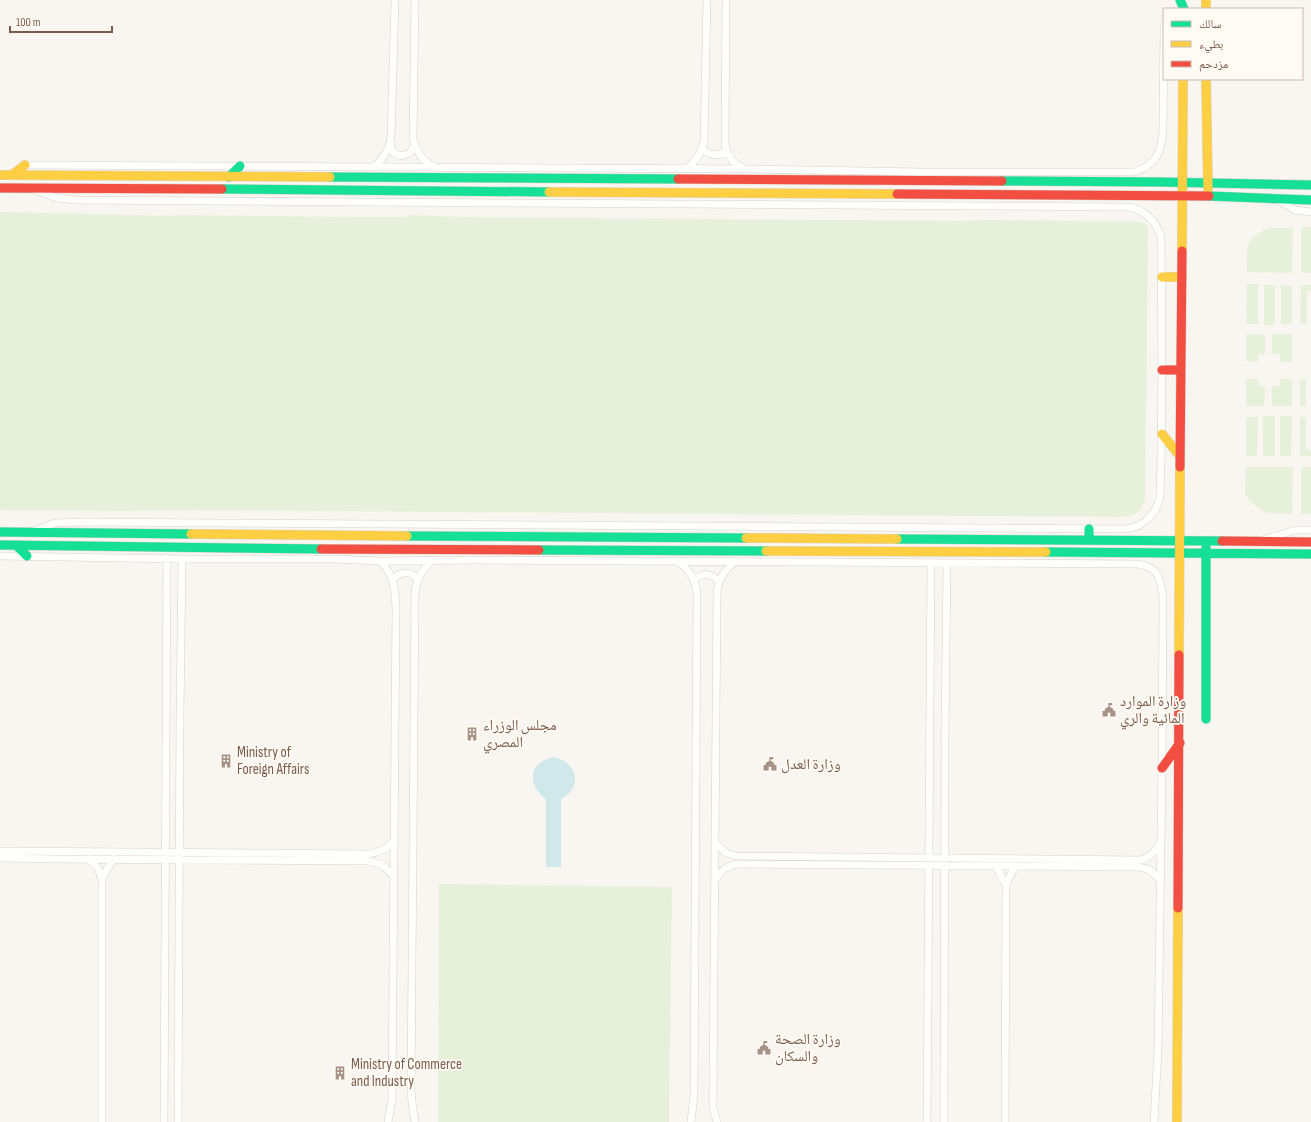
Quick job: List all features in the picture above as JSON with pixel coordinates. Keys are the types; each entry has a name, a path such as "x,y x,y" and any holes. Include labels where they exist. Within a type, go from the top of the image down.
{"street":[{"path":"374,167 384,157 390,144 392,132 395,0"},
{"path":"415,0 414,146 427,163 438,168"},
{"path":"687,169 696,160 702,149 705,134 707,0"},
{"path":"726,0 725,136 727,151 732,160 740,167 745,169"},
{"path":"12,175 25,165 745,169 921,172 1134,172 1142,170 1155,160 1162,145 1163,80"},
{"path":"1177,1122 1183,80"},
{"path":"1206,80 1208,197"},
{"path":"390,144 394,152 402,156 410,153 414,146"},
{"path":"702,149 712,155 718,155 727,151"},
{"path":"229,177 240,166"},
{"path":"0,174 1311,185"},
{"path":"0,188 1208,197 1311,200"},
{"path":"30,189 52,196 75,200 562,202 1129,207 1140,210 1150,217 1157,226 1161,237 1162,277 1162,434 1160,498 1152,514 1144,523 1132,528 1120,530 82,522 55,523 38,528 30,533"},
{"path":"1091,196 1091,207"},
{"path":"1276,199 1295,210 1311,212"},
{"path":"1162,277 1182,277"},
{"path":"1162,370 1181,370"},
{"path":"1162,434 1180,456"},
{"path":"1089,529 1089,539"},
{"path":"1257,542 1296,530 1311,530"},
{"path":"0,532 1089,539 1311,542"},
{"path":"672,537 672,550"},
{"path":"1206,541 1206,719"},
{"path":"0,545 300,549 1311,554"},
{"path":"16,545 27,556"},
{"path":"300,549 300,559"},
{"path":"656,550 656,561"},
{"path":"1089,553 1089,564"},
{"path":"0,556 380,561 656,561 1144,565 1154,570 1161,582 1163,598 1158,1050 1154,1122"},
{"path":"164,1122 167,558"},
{"path":"178,1122 182,559"},
{"path":"415,1122 412,1108 411,1090 411,1010 415,599 418,580 422,571 432,560"},
{"path":"380,561 389,571 393,579 396,608 392,1100 388,1122"},
{"path":"678,562 688,570 694,580 697,598 694,1095 691,1122"},
{"path":"717,1122 713,1099 717,610 718,582 725,571 735,562"},
{"path":"927,1122 932,563"},
{"path":"944,1122 944,861 947,563"},
{"path":"393,579 399,574 406,572 413,575 418,580"},
{"path":"694,580 705,574 713,576 718,582"},
{"path":"1162,768 1180,743"},
{"path":"0,851 165,856 368,854 380,852 393,842"},
{"path":"715,842 726,853 736,856 930,861"},
{"path":"715,880 723,869 735,864 1139,860 1144,859 1153,853 1160,843"},
{"path":"0,858 114,859 165,856"},
{"path":"179,856 368,860 383,866 393,876"},
{"path":"89,859 98,868 102,880 102,1122"},
{"path":"102,880 107,868 114,859"},
{"path":"944,861 996,866 1138,866 1148,869 1160,879"},
{"path":"996,866 1006,885"},
{"path":"1005,1122 1006,885 1012,872 1017,866"}],"green space":[{"path":"0,212 173,216 405,217 408,215 462,217 1140,222 1146,224 1148,229 1145,499 1138,512 1124,517 193,510 0,510"},
{"path":"1301,227 1311,227 1311,273 1301,273"},
{"path":"1270,228 1293,228 1292,273 1247,272 1247,250 1251,239 1255,235"},
{"path":"1247,284 1258,284 1258,324 1246,324"},
{"path":"1264,285 1275,285 1275,325 1264,325"},
{"path":"1281,285 1292,286 1292,324 1281,324"},
{"path":"1301,285 1311,285 1311,291 1307,291 1307,324 1300,324"},
{"path":"1246,334 1265,335 1265,354 1258,354 1258,362 1246,361"},
{"path":"1272,334 1292,334 1292,362 1280,362 1280,354 1272,354"},
{"path":"1246,379 1258,379 1258,386 1265,386 1264,406 1246,406"},
{"path":"1280,379 1292,379 1292,406 1272,406 1272,386 1280,386"},
{"path":"1300,379 1306,379 1306,406 1300,406"},
{"path":"1263,416 1275,416 1275,456 1263,456"},
{"path":"1280,416 1292,416 1291,456 1280,456"},
{"path":"1246,417 1258,417 1257,456 1246,456"},
{"path":"1300,417 1306,417 1306,450 1311,450 1311,456 1300,456"},
{"path":"1246,467 1293,467 1292,514 1268,513 1259,509 1250,501 1245,494"},
{"path":"1301,467 1311,467 1311,514 1301,514"},
{"path":"439,884 672,887 669,1122 438,1122"}],"water":[{"path":"554,757 568,764 573,770 575,782 573,788 561,799 561,867 546,867 546,799 535,787 533,774 539,763"}],"traffic: fast":[{"path":"1180,0 1184,8"},
{"path":"229,177 240,166"},
{"path":"330,177 678,179"},
{"path":"1002,181 1311,185"},
{"path":"222,189 549,192"},
{"path":"1209,196 1311,200"},
{"path":"1089,529 1089,539"},
{"path":"0,532 191,534"},
{"path":"407,536 746,538"},
{"path":"897,539 1222,541"},
{"path":"0,545 321,549"},
{"path":"16,545 27,556"},
{"path":"1206,547 1206,719"},
{"path":"539,550 766,551"},
{"path":"1046,552 1311,554"}],"traffic: slow":[{"path":"1206,0 1206,8"},
{"path":"1182,251 1183,80"},
{"path":"1206,80 1208,189"},
{"path":"12,175 25,165"},
{"path":"0,175 330,177"},
{"path":"549,192 897,194"},
{"path":"1162,277 1182,277"},
{"path":"1162,434 1180,456"},
{"path":"1179,655 1180,467"},
{"path":"191,534 407,536"},
{"path":"746,538 897,539"},
{"path":"766,551 1046,552"},
{"path":"1177,1122 1178,908"}],"traffic: jam":[{"path":"678,179 1002,181"},
{"path":"0,188 222,189"},
{"path":"897,194 1209,196"},
{"path":"1180,467 1182,251"},
{"path":"1162,370 1181,370"},
{"path":"1222,541 1311,542"},
{"path":"321,549 539,550"},
{"path":"1178,908 1179,655"},
{"path":"1162,768 1180,743"}],"place":[{"name":"وزارة الموارد المائية والري","path":"1109,710"},
{"name":"مجلس الوزراء المصري","path":"472,734"},
{"name":"Ministry of Foreign Affairs","path":"226,761"},
{"name":"وزارة العدل","path":"770,764"},
{"name":"وزارة الصحة والسكان","path":"764,1048"},
{"name":"Ministry of Commerce and Industry","path":"340,1073"}]}
